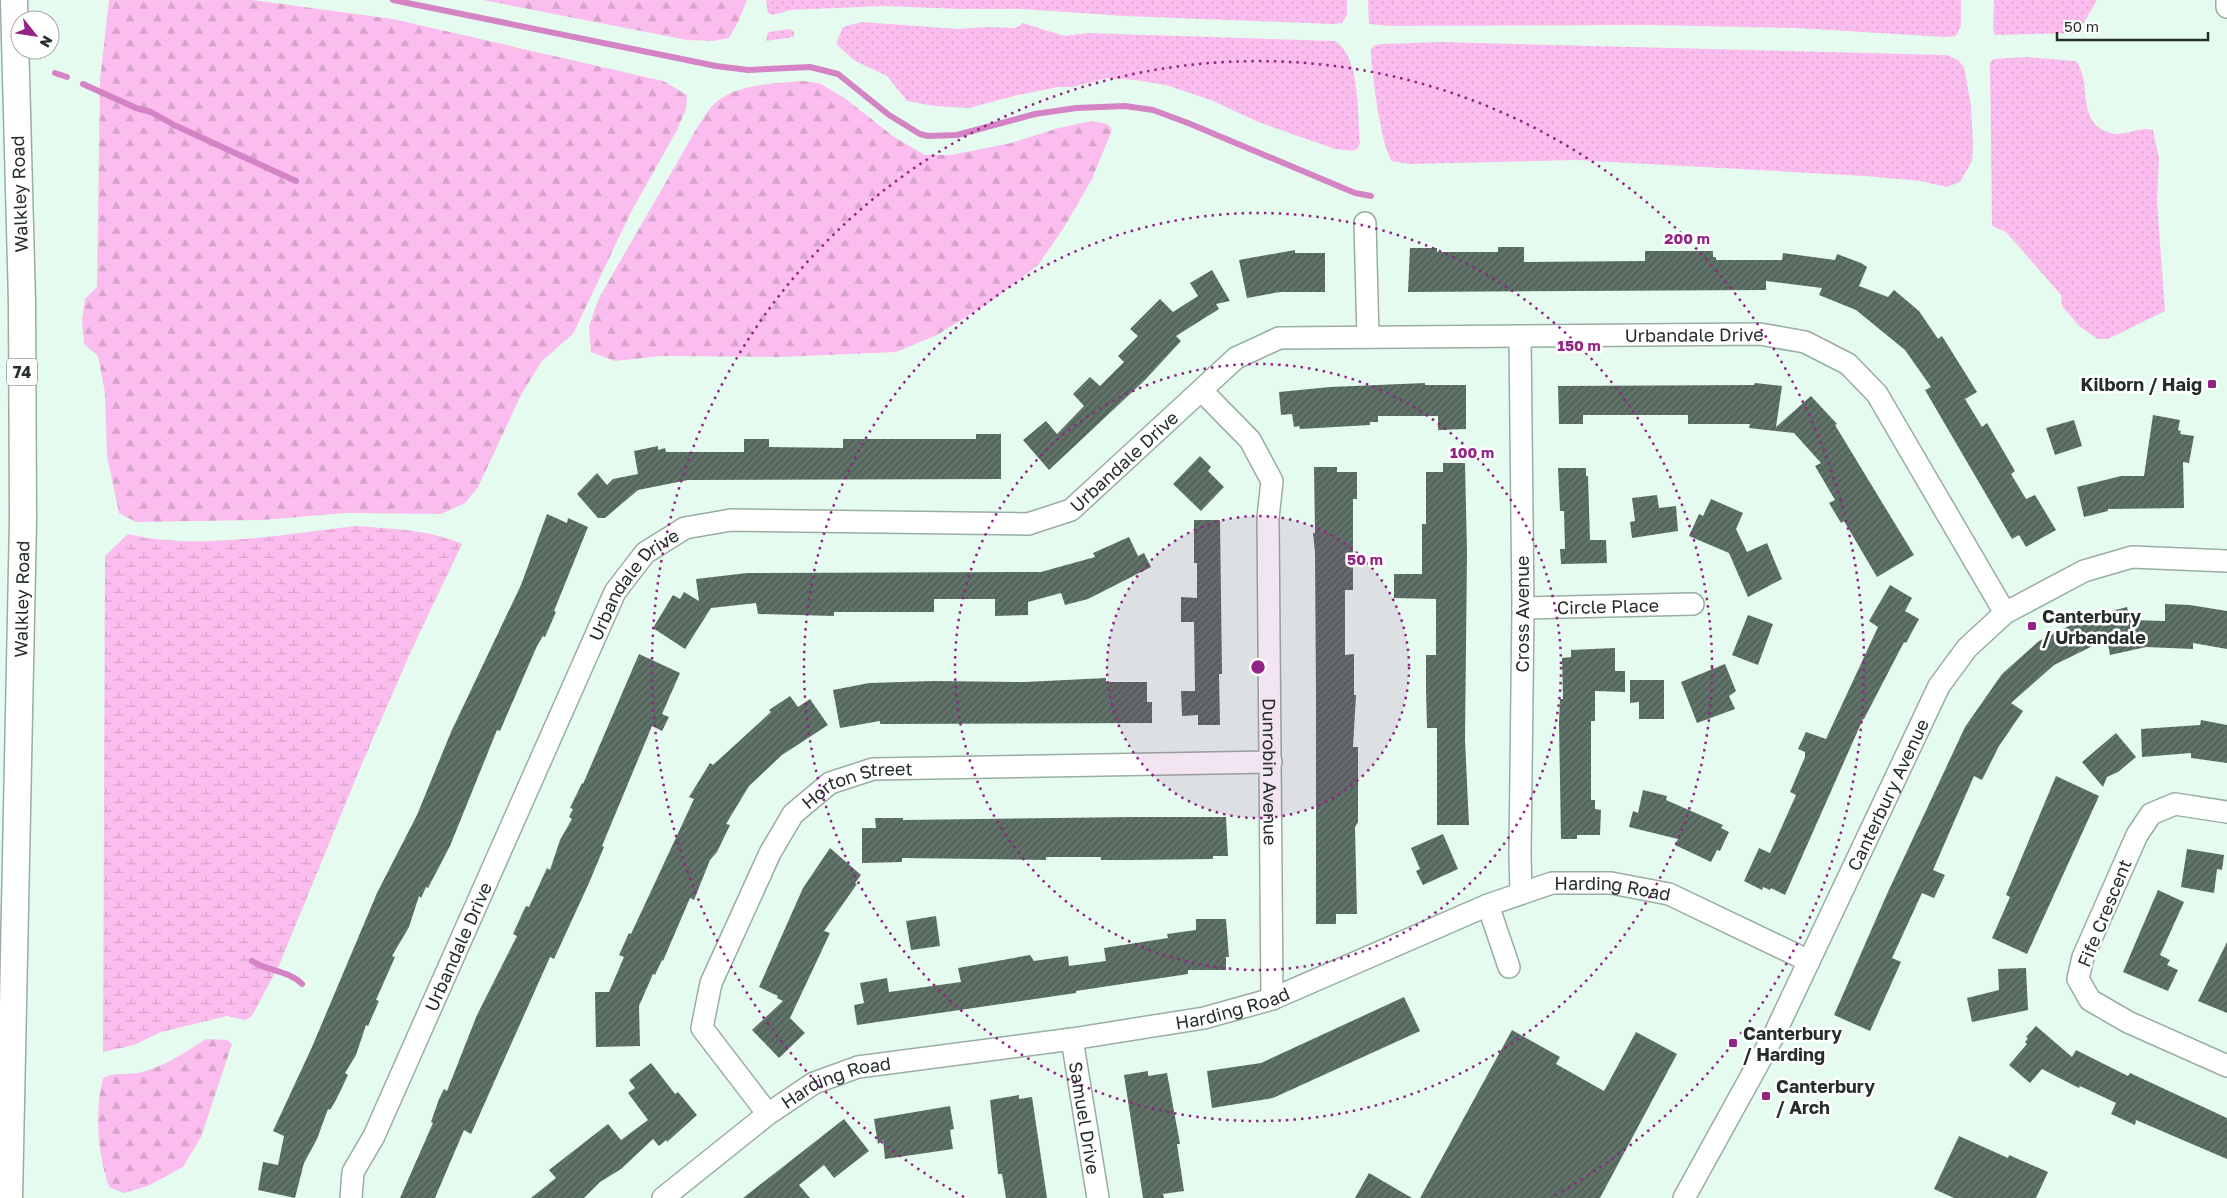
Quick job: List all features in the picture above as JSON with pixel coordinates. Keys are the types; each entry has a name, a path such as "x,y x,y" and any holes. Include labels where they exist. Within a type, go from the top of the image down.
{"main road":[{"name":"Walkley Road","path":"9,1198 6,1028 11,444 22,302 14,0"}],"street":[{"path":"2227,0 2227,7"},
{"path":"1365,223 1368,337"},
{"name":"Urbandale Drive","path":"351,1198 353,1172 378,1127 615,592 645,553 685,528 732,520 1028,524 1072,510 1236,358 1279,338 1760,334 1804,342 1848,364 1877,394 2005,613"},
{"name":"Cross Avenue","path":"1520,336 1523,608 1521,893"},
{"name":"Dunrobin Avenue","path":"1202,391 1250,440 1272,481 1268,518 1272,998"},
{"name":"Canterbury Avenue","path":"1684,1198 1775,1033 1939,686 1967,648 2005,613 2084,571 2132,557 2227,562"},
{"name":"Circle Place","path":"1523,608 1693,604"},
{"name":"Horton Street","path":"768,1114 702,1028 711,983 770,853 793,814 830,782 873,769 1271,762"},
{"name":"Fife Crescent","path":"2227,812 2175,804 2151,814 2137,835 2083,956 2078,979 2090,1000 2128,1022 2227,1066"},
{"name":"Harding Road","path":"663,1198 768,1114 814,1083 858,1067 1072,1039 1204,1018 1272,998 1488,905 1552,883 1612,883 1669,894 1809,961"},
{"path":"1488,905 1509,966"},
{"name":"Samuel Drive","path":"1072,1039 1098,1198"}],"green space":[{"path":"109,0 252,0 393,19 663,81 687,95 686,109 677,130 631,212 573,334 542,361 522,393 478,487 465,503 441,514 347,513 262,520 136,522 119,513 107,456 105,393 98,356 84,344 82,320 85,299 97,287 100,80"},
{"path":"483,0 747,0 729,38 713,41 687,40"},
{"path":"766,0 1347,0 1347,15 1342,23 1334,24 1125,16 1022,9 884,6 790,10 773,15 768,13"},
{"path":"1368,0 1961,0 1961,26 1956,36 1945,37 1796,28 1648,25 1389,26 1369,24"},
{"path":"1994,0 2097,0 2078,33 1995,35 1993,29"},
{"path":"862,22 958,29 1016,28 1023,23 1064,36 1088,33 1335,41 1343,49 1354,73 1360,143 1357,149 1353,151 1335,149 1258,122 1211,100 1166,85 1135,80 1107,78 1073,87 1058,87 1014,96 969,108 934,106 907,101 887,76 855,61 836,44 843,27"},
{"path":"790,29 794,32 794,37 766,41 768,32"},
{"path":"1440,42 1947,55 1958,60 1964,67 1971,106 1972,161 1960,182 1947,187 1920,181 1865,176 1576,160 1409,164 1392,161 1384,140 1381,125 1371,49 1375,45 1383,44"},
{"path":"2026,57 2076,61 2084,81 2089,112 2093,121 2100,128 2116,134 2142,129 2153,130 2159,158 2157,201 2165,311 2108,339 2098,339 2080,327 2062,306 2061,295 2006,232 1992,226 1990,63 1993,59"},
{"path":"802,81 819,83 846,99 894,137 925,155 951,155 1011,143 1055,129 1091,121 1108,124 1112,130 1092,179 1063,229 1038,265 990,302 937,335 896,352 781,357 662,356 615,361 591,352 589,326 599,298 709,110 732,92 767,84"},
{"path":"355,526 396,529 436,535 462,544 411,651 361,766 280,963 252,1016 245,1020 227,1016 161,1032 134,1045 103,1052 105,556 128,534 155,539 211,541 270,537"},
{"path":"206,1039 227,1040 232,1044 201,1137 183,1167 148,1186 124,1193 109,1187 102,1161 98,1133 100,1091 103,1078 115,1074 147,1071 173,1059"}],"building":[{"path":"1498,247 1524,247 1524,262 1645,261 1645,251 1713,251 1713,257 1716,257 1716,260 1782,260 1783,253 1835,260 1837,254 1861,263 1867,267 1859,286 1888,297 1894,290 1919,311 1938,339 1942,336 1977,392 1965,399 1982,427 1987,423 2015,471 2011,474 2026,499 2035,495 2056,530 2026,547 2019,535 2012,539 1925,390 1931,387 1905,350 1856,310 1819,295 1822,288 1766,281 1766,290 1408,292 1410,248 1437,248 1437,252 1498,252"},
{"path":"1295,250 1295,253 1325,253 1325,292 1280,292 1247,298 1239,260"},
{"path":"1212,270 1230,301 1216,304 1219,309 1176,336 1181,341 1145,380 1049,470 1023,440 1046,421 1057,434 1084,406 1073,394 1090,377 1100,386 1124,362 1118,356 1138,336 1130,329 1160,299 1173,312 1198,296 1190,283"},
{"path":"1425,383 1425,385 1466,385 1466,429 1438,430 1438,416 1378,416 1378,422 1370,422 1370,425 1300,429 1299,426 1294,427 1292,414 1281,415 1279,392 1330,387"},
{"path":"1755,383 1782,386 1776,427 1811,396 1837,424 1835,425 1914,555 1877,577 1844,521 1841,523 1829,503 1835,500 1815,466 1821,463 1794,433 1749,428 1750,424 1688,424 1688,415 1583,415 1583,424 1559,424 1558,386 1754,385"},
{"path":"2153,415 2180,420 2178,430 2181,431 2180,434 2194,436 2189,463 2183,462 2184,508 2108,509 2108,511 2084,517 2077,487 2121,476 2144,476"},
{"path":"2074,420 2082,446 2055,455 2046,428"},
{"path":"976,434 1001,434 1001,479 688,480 638,490 605,518 598,518 577,494 597,473 607,485 613,479 638,474 634,451 658,446 658,450 665,448 666,452 744,452 744,439 769,439 769,447 843,448 843,439 976,439"},
{"path":"1200,456 1211,467 1208,471 1224,487 1201,511 1173,484"},
{"path":"1443,463 1465,463 1467,552 1465,740 1469,825 1437,825 1437,728 1427,728 1426,689 1426,655 1436,655 1436,599 1394,598 1394,574 1422,574 1422,524 1426,524 1426,472 1443,472"},
{"path":"1314,467 1337,467 1337,472 1357,472 1357,499 1353,499 1353,590 1345,590 1345,655 1354,654 1354,695 1356,695 1353,747 1358,747 1358,822 1355,827 1357,914 1336,914 1336,924 1316,924"},
{"path":"1558,468 1586,468 1586,476 1588,476 1590,540 1606,540 1607,563 1561,564 1560,549 1565,549 1564,511 1560,511"},
{"path":"1657,495 1659,508 1676,506 1678,531 1632,538 1630,522 1635,521 1632,498"},
{"path":"1711,499 1743,513 1736,529 1747,552 1767,543 1782,579 1748,597 1729,553 1689,536 1699,514 1703,516"},
{"path":"547,514 567,523 568,518 588,527 554,611 556,612 545,637 543,636 537,646 500,731 497,730 450,846 428,888 426,887 421,898 419,896 409,927 392,956 395,957 376,1000 379,1001 368,1026 366,1025 356,1055 345,1073 348,1075 336,1100 330,1110 328,1109 317,1139 304,1163 295,1198 258,1190 263,1162 278,1165 284,1136 273,1131 312,1047 377,893 417,815 451,732 521,585"},
{"path":"1194,520 1220,520 1222,674 1219,674 1220,725 1198,725 1198,715 1182,716 1181,691 1195,691 1194,622 1181,622 1181,597 1197,598 1197,563 1194,563"},
{"path":"1129,537 1138,556 1144,553 1151,567 1088,599 1065,605 1061,593 1028,602 1028,615 995,616 995,599 934,599 934,612 834,612 834,616 758,614 756,603 711,608 685,649 653,628 673,595 680,599 684,592 699,601 696,579 747,573 1041,572 1095,557 1093,553"},
{"path":"1890,585 1912,598 1905,611 1919,619 1906,643 1904,642 1863,719 1785,895 1771,888 1770,890 1763,887 1762,890 1744,881 1759,848 1770,853 1796,795 1790,792 1805,757 1805,752 1798,749 1806,732 1826,739 1878,627 1869,621"},
{"path":"2165,604 2190,605 2227,611 2227,649 2193,643 2193,649 2146,647 2110,655 2107,639 2054,665 2011,703 2023,711 1999,746 1982,780 1974,776 1933,870 1945,875 1934,898 1922,893 1892,958 1901,962 1870,1031 1834,1015 1887,894 1965,727 2002,674 2039,641 2091,615 2105,612 2110,620 2108,612 2127,607 2130,620 2165,621"},
{"path":"1748,615 1773,624 1758,665 1732,655"},
{"path":"1615,648 1615,671 1625,671 1625,692 1595,691 1595,721 1591,721 1591,800 1595,800 1595,809 1601,810 1600,835 1577,835 1577,839 1561,839 1559,723 1560,699 1563,699 1562,658 1571,657 1571,650"},
{"path":"639,654 680,673 662,714 669,717 662,731 652,726 602,846 604,847 589,883 554,959 550,957 471,1134 464,1130 435,1198 400,1198 433,1123 431,1122 439,1099 444,1089 447,1091 477,1015 517,936 513,934 523,912 526,906 529,907 547,868 550,870 560,840 572,819 569,817 573,809 570,808 583,784"},
{"path":"1725,664 1736,691 1729,696 1735,709 1697,723 1681,682"},
{"path":"1106,678 1106,682 1147,682 1147,702 1152,702 1152,723 880,724 880,721 840,728 833,690 869,683 933,681 1025,682"},
{"path":"1630,680 1664,680 1664,719 1639,719 1639,702 1630,703"},
{"path":"790,696 798,707 810,699 828,725 782,755 749,786 726,824 730,825 717,852 710,860 694,900 690,898 663,961 655,975 653,974 639,1006 640,1046 596,1047 595,992 609,992 624,957 619,955 629,933 631,934 694,799 689,797 710,763 713,765 771,712 769,710"},
{"path":"2201,720 2227,725 2227,763 2191,758 2191,753 2142,757 2141,729 2200,725"},
{"path":"2116,733 2136,757 2118,772 2107,777 2103,787 2082,762"},
{"path":"2056,776 2099,796 2027,954 1992,938 2010,897 2006,895"},
{"path":"1643,790 1667,796 1666,800 1723,825 1721,828 1729,832 1720,851 1717,850 1711,862 1675,845 1678,839 1629,827 1633,811 1638,813"},
{"path":"1226,817 1228,856 1213,856 1213,859 1129,860 1101,860 1101,857 1046,857 1046,860 902,858 902,862 862,863 862,828 876,828 875,818 903,818 903,820"},
{"path":"1443,834 1458,869 1423,885 1416,871 1420,869 1411,848"},
{"path":"830,848 861,875 855,883 857,884 824,931 830,933 790,1018 805,1033 779,1058 752,1030 783,1001 777,998 778,996 759,987 803,888"},
{"path":"2187,849 2224,855 2222,870 2217,869 2214,893 2181,887"},
{"path":"2158,890 2184,902 2160,955 2170,960 2167,965 2178,970 2168,991 2123,972"},
{"path":"936,916 940,946 911,950 906,921"},
{"path":"1196,919 1226,919 1229,957 1226,957 1226,970 1188,970 1188,974 1076,991 1076,993 857,1025 854,1005 864,1003 860,983 887,978 889,992 961,982 958,968 1030,955 1034,961 1068,956 1069,966 1106,961 1104,948 1168,938 1167,934 1196,930"},
{"path":"2227,942 2227,1013 2198,1001"},
{"path":"2026,968 2028,1010 1972,1022 1967,998 1999,990 1998,969"},
{"path":"1404,997 1420,1031 1273,1098 1212,1108 1207,1071 1261,1063"},
{"path":"2036,1026 2072,1057 2076,1050 2128,1076 2130,1073 2227,1118 2227,1159 2136,1120 2135,1125 2111,1114 2116,1103 2080,1086 2079,1088 2042,1069 2030,1083 2009,1065 2027,1044 2025,1042 2028,1038 2026,1037"},
{"path":"1512,1030 1560,1057 1556,1064 1604,1091 1636,1032 1677,1054 1600,1198 1420,1198"},
{"path":"651,1063 675,1094 678,1092 697,1115 667,1142 666,1140 659,1146 653,1139 621,1169 600,1182 584,1198 531,1198 556,1178 549,1170 608,1124 621,1140 648,1120 628,1093 635,1088 629,1080"},
{"path":"1148,1071 1148,1076 1167,1073 1180,1144 1177,1144 1184,1191 1163,1194 1164,1198 1143,1198 1124,1075"},
{"path":"1019,1095 1019,1099 1032,1097 1047,1198 1006,1198 1002,1174 998,1174 990,1100"},
{"path":"950,1106 954,1129 950,1130 953,1149 885,1159 883,1140 878,1144 874,1119"},
{"path":"844,1119 869,1151 834,1178 824,1165 799,1185 810,1198 743,1198"},
{"path":"1959,1136 2008,1158 2009,1155 2048,1172 2036,1198 1954,1198 1934,1189"},
{"path":"1369,1173 1412,1198 1355,1198"}],"waterway":[{"path":"393,0 716,66 748,70 810,67 838,74 889,115 920,134 928,136 957,135 1035,114 1076,108 1125,106 1153,110 1355,193 1371,196"},
{"path":"55,73 67,77"},
{"path":"83,84 136,108 151,112 174,125 296,181"},
{"path":"252,961 284,973 302,984"}],"place":[{"name":"Kilborn / Haig","path":"2212,384"},
{"name":"Canterbury / Urbandale","path":"2032,626"},
{"name":"Canterbury / Harding","path":"1733,1043"},
{"name":"Canterbury / Arch","path":"1766,1096"}]}
